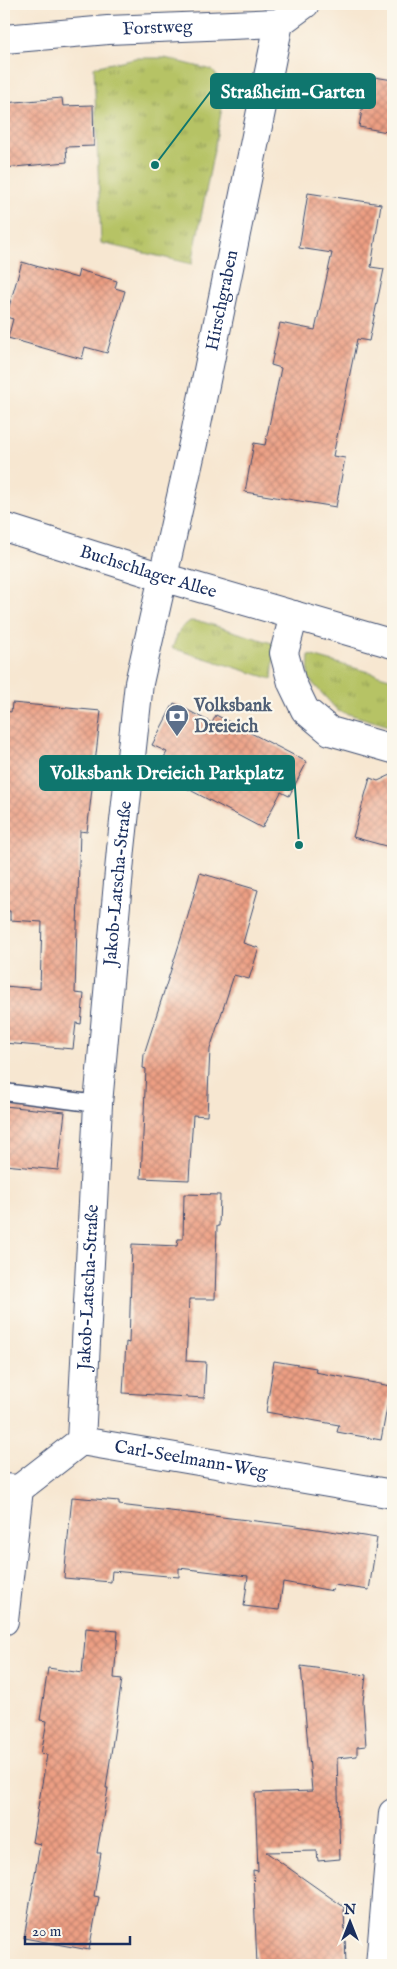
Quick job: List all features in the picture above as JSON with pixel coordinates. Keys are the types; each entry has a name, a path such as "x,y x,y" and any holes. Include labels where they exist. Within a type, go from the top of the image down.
{"street":[{"path":"279,23 305,4"},
{"name":"Forstweg","path":"4,39 108,30 279,23"},
{"name":"Hirschgraben","path":"162,577 194,439 279,23"},
{"name":"Buchschlager Allee","path":"4,527 162,577 393,644"},
{"name":"Jakob-Latscha-Straße","path":"81,1441 98,1104 121,849 139,683 162,577"},
{"path":"294,615 284,653 292,683 305,710 330,730 393,749"},
{"path":"4,1621 11,1489 81,1441"},
{"name":"Carl-Seelmann-Weg","path":"81,1441 393,1494"},
{"path":"380,1965 393,1813"}],"lane":[{"path":"4,1092 98,1104"}],"green space":[{"path":"135,58 165,58 212,70 226,87 192,264 101,243 94,67"},
{"path":"190,621 203,622 275,644 272,679 172,648 180,629"},
{"path":"309,655 393,679 393,727 338,711 308,678"}],"building":[{"path":"368,76 393,80 393,133 359,127"},
{"path":"62,98 63,106 93,105 94,146 66,147 67,162 4,168 4,103"},
{"path":"308,193 381,204 371,267 384,269 369,341 357,339 333,456 345,458 336,507 245,492 254,443 265,445 281,368 271,365 280,323 315,330 332,253 299,248"},
{"path":"22,262 77,278 79,270 117,281 115,288 125,291 107,353 85,347 82,359 8,338 13,319 6,317"},
{"path":"12,703 101,711 87,832 80,831 75,993 84,994 81,1024 76,1023 73,1049 4,1043 4,986 40,989 42,922 10,920 10,911 4,911 4,801 8,762 4,762 4,711 11,712"},
{"path":"174,703 212,723 216,715 307,762 289,796 281,792 262,828 156,772 167,752 152,745"},
{"path":"393,774 393,848 353,837 370,778 378,781"},
{"path":"200,873 258,890 243,943 259,948 249,979 234,975 210,1049 207,1116 193,1115 189,1180 141,1178 146,1069 143,1068 144,1054"},
{"path":"4,1106 65,1112 58,1170 4,1165"},
{"path":"184,1194 220,1195 219,1226 217,1226 215,1299 189,1299 186,1361 206,1362 204,1398 123,1393 126,1342 129,1343 132,1244 177,1246 178,1239 183,1239"},
{"path":"274,1361 316,1368 315,1372 391,1386 381,1440 337,1432 339,1425 266,1412"},
{"path":"72,1497 119,1501 119,1505 290,1525 377,1538 369,1590 334,1585 333,1591 283,1582 279,1610 244,1606 248,1576 179,1568 179,1577 112,1571 111,1582 64,1578"},
{"path":"86,1628 118,1631 114,1678 122,1679 106,1788 108,1788 97,1853 101,1853 94,1896 99,1897 89,1950 24,1938 40,1844 32,1842 47,1755 41,1754 47,1721 40,1720 48,1668 82,1673"},
{"path":"301,1666 366,1675 363,1702 366,1746 357,1747 357,1756 337,1758 340,1859 318,1861 317,1851 266,1852 344,1907 346,1965 257,1965 253,1870 258,1871 255,1793 312,1791"}],"place":[{"name":"Straßheim-Garten","path":"155,165"},
{"name":"Volksbank Dreieich","path":"177,737"},
{"name":"Volksbank Dreieich Parkplatz","path":"299,845"}]}
